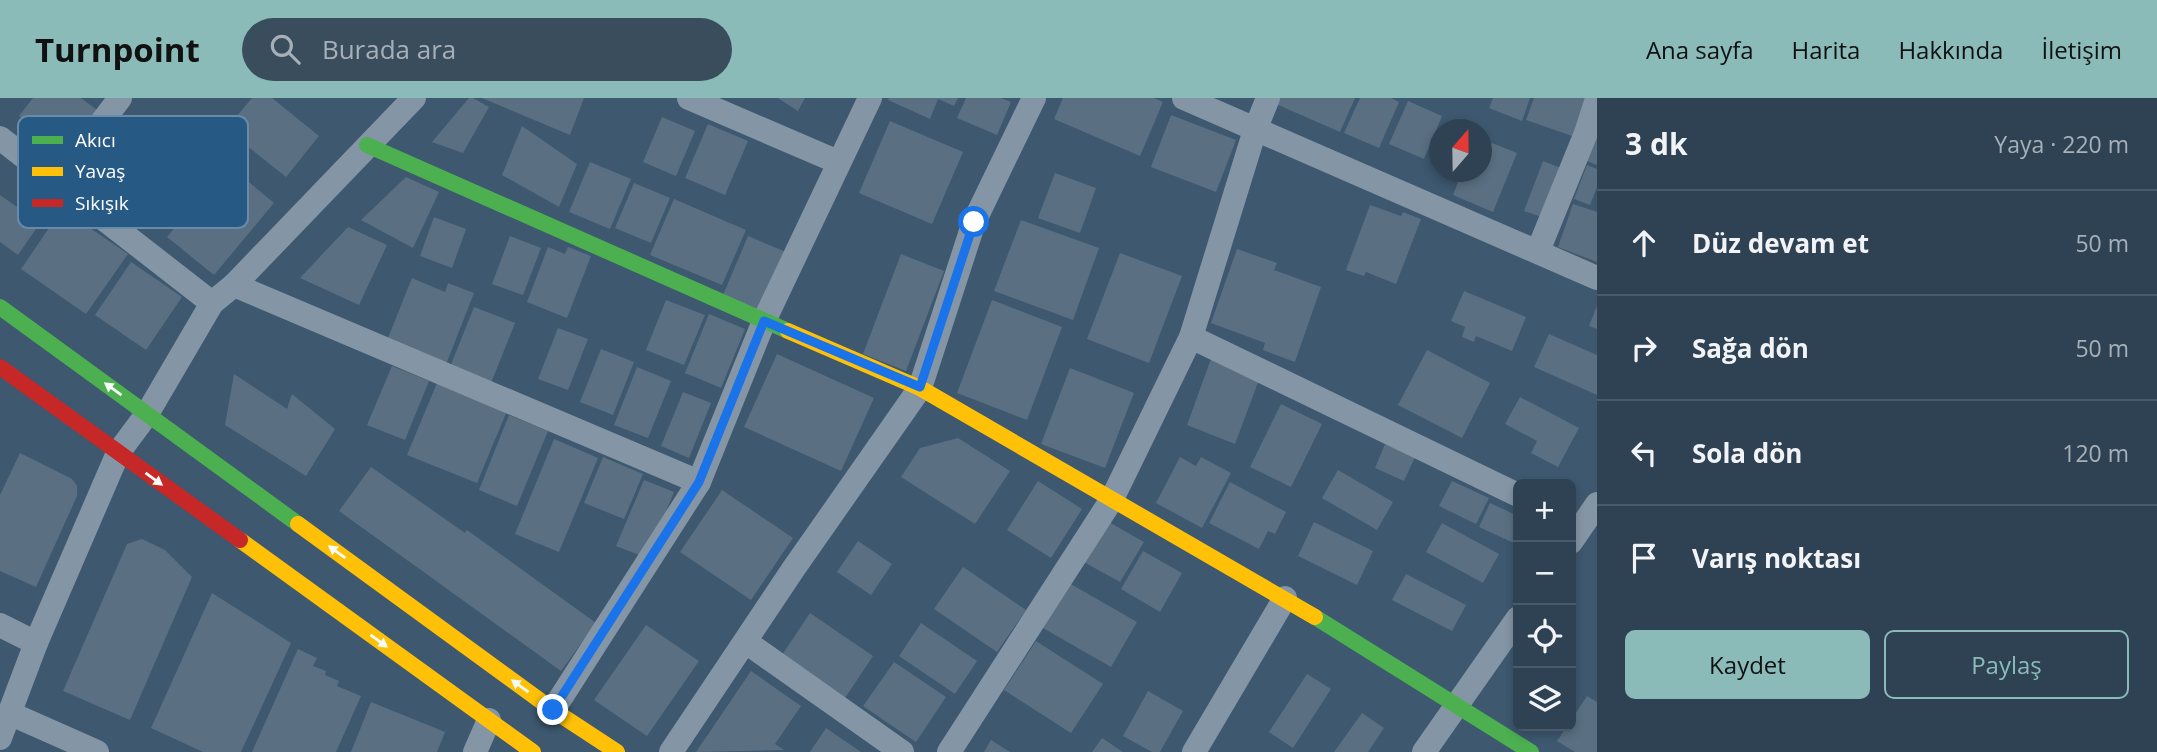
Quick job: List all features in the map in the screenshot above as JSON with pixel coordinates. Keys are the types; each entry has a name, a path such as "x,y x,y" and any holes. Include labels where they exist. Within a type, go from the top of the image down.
{"main road":[{"path":"367,145 920,387 1285,598 1531,752"},
{"path":"0,307 553,710 617,752"},
{"path":"0,367 533,752"}],"street":[{"path":"106,116 120,98"},
{"path":"0,737 36,643 118,453 147,414 212,303 234,285 414,98"},
{"path":"689,98 838,162"},
{"path":"553,710 699,482 764,321 870,98"},
{"path":"671,752 920,387 974,222 1034,98"},
{"path":"1184,98 1597,278"},
{"path":"949,752 1112,499 1191,337 1255,130 1268,98"},
{"path":"1538,251 1597,99"},
{"path":"0,138 18,152"},
{"path":"114,228 212,303"},
{"path":"234,285 699,482"},
{"path":"1191,337 1513,493"},
{"path":"1576,528 1597,504"},
{"path":"1194,752 1285,598"},
{"path":"0,625 36,643"},
{"path":"1424,752 1513,625"},
{"path":"746,642 902,752"},
{"path":"9,713 97,752"},
{"path":"475,752 489,720"}],"building":[{"path":"33,98 81,98 97,110 93,116 19,116"},
{"path":"252,98 272,98 319,136 286,177 248,147 248,116 237,116"},
{"path":"469,98 489,107 463,153 432,142"},
{"path":"482,98 584,98 570,135"},
{"path":"778,98 805,98 798,111"},
{"path":"958,98 954,106 938,99 930,119 888,100"},
{"path":"966,98 1001,98 1011,102 997,135 957,118"},
{"path":"1063,98 1154,98 1163,102 1140,156 1054,119"},
{"path":"1278,98 1355,98 1340,132 1276,104"},
{"path":"1360,98 1391,98 1399,102 1379,148 1344,133"},
{"path":"1493,98 1530,98 1522,121 1489,108"},
{"path":"1534,98 1589,98 1575,137 1526,120"},
{"path":"1408,101 1442,116 1441,119 1429,119 1429,147 1424,159 1389,144"},
{"path":"1171,115 1236,140 1216,192 1151,167"},
{"path":"662,117 695,131 676,176 643,162"},
{"path":"890,121 963,152 932,224 859,193"},
{"path":"708,124 748,141 725,195 685,178"},
{"path":"522,126 577,164 559,207 502,175"},
{"path":"1597,134 1597,165 1587,161"},
{"path":"1492,143 1517,153 1493,212 1453,195 1458,182 1492,182"},
{"path":"1543,161 1561,168 1542,217 1524,211"},
{"path":"590,162 631,179 610,229 569,212"},
{"path":"1587,165 1597,169 1597,187 1590,205 1574,199"},
{"path":"1055,173 1096,188 1080,233 1038,218"},
{"path":"406,177 439,192 413,248 361,220"},
{"path":"248,181 274,203 214,275 167,237 174,228 248,228"},
{"path":"634,183 670,198 651,243 615,228"},
{"path":"0,195 18,208 18,228 37,228 18,255 0,242"},
{"path":"674,199 746,230 722,285 650,255"},
{"path":"1573,204 1597,212 1597,262 1558,247"},
{"path":"1370,205 1401,216 1403,212 1421,219 1396,284 1366,272 1364,276 1346,270"},
{"path":"434,217 466,229 452,268 420,256"},
{"path":"1021,220 1099,248 1073,320 994,291"},
{"path":"348,227 387,245 359,305 300,278"},
{"path":"49,228 90,228 128,254 86,314 21,269"},
{"path":"510,236 541,248 523,295 492,284"},
{"path":"748,236 786,252 761,311 723,295"},
{"path":"548,247 565,254 568,247 591,256 567,318 527,302"},
{"path":"1237,249 1277,263 1274,270 1321,287 1295,362 1263,350 1265,343 1211,323"},
{"path":"1120,253 1182,276 1149,363 1087,339"},
{"path":"901,254 944,271 906,371 863,354"},
{"path":"131,262 182,297 146,350 95,315"},
{"path":"412,278 445,292 448,283 474,293 445,367 386,343"},
{"path":"1464,291 1526,317 1512,351 1476,336 1474,342 1462,337 1465,327 1451,321"},
{"path":"666,300 705,315 684,365 646,350"},
{"path":"992,300 1062,327 1027,420 957,393"},
{"path":"1597,306 1597,329 1589,326"},
{"path":"474,307 515,323 491,383 450,367"},
{"path":"709,314 745,329 721,388 685,373"},
{"path":"558,328 588,339 568,390 538,379"},
{"path":"1549,334 1597,355 1597,395 1534,367"},
{"path":"601,349 634,362 613,415 580,402"},
{"path":"1427,350 1490,383 1462,438 1398,405"},
{"path":"777,354 874,398 841,471 744,427"},
{"path":"1211,359 1260,377 1235,444 1187,425"},
{"path":"392,366 429,381 405,440 367,425"},
{"path":"637,367 671,381 648,438 614,425"},
{"path":"1070,368 1134,393 1105,468 1041,444"},
{"path":"234,374 287,409 292,394 335,429 306,476 225,425"},
{"path":"439,378 509,406 477,483 407,455"},
{"path":"683,392 711,403 689,458 661,446"},
{"path":"1520,397 1579,428 1558,467 1531,453 1537,441 1505,424"},
{"path":"1281,404 1322,424 1291,487 1250,467"},
{"path":"509,415 548,431 517,506 479,490"},
{"path":"958,438 1010,471 975,524 901,477 920,448"},
{"path":"554,439 598,458 559,552 515,534"},
{"path":"1385,444 1415,457 1404,481 1375,468"},
{"path":"20,453 72,479 77,486 77,496 36,587 0,571 0,495"},
{"path":"603,457 643,474 624,519 584,503"},
{"path":"1180,457 1196,466 1201,457 1231,473 1202,528 1156,503"},
{"path":"371,467 465,533 467,530 596,623 561,671 339,511"},
{"path":"1338,470 1393,502 1377,530 1322,498"},
{"path":"644,480 674,492 647,558 616,546"},
{"path":"1038,481 1082,509 1051,558 1007,530"},
{"path":"1452,481 1489,498 1476,524 1439,506"},
{"path":"1230,482 1286,512 1275,534 1268,531 1259,549 1209,523"},
{"path":"722,490 793,538 751,600 680,552"},
{"path":"1490,503 1513,514 1513,543 1479,527"},
{"path":"1107,521 1144,542 1120,582 1084,562"},
{"path":"1314,522 1373,551 1357,585 1298,556"},
{"path":"1442,523 1499,554 1483,583 1426,552"},
{"path":"142,539 165,550 192,577 130,720 63,691 127,544"},
{"path":"858,541 892,564 871,595 837,572"},
{"path":"1143,551 1182,573 1160,612 1121,589"},
{"path":"963,567 1026,610 997,652 934,609"},
{"path":"1406,574 1466,605 1452,631 1392,600"},
{"path":"1069,583 1137,622 1111,667 1043,628"},
{"path":"212,593 291,643 241,752 203,752 151,728"},
{"path":"810,613 873,656 843,701 780,658"},
{"path":"921,623 977,661 955,694 899,656"},
{"path":"646,625 699,661 647,736 594,700"},
{"path":"1036,641 1103,684 1071,733 1004,690"},
{"path":"298,649 317,658 313,666 326,671 325,675 339,681 337,686 361,696 336,752 252,752"},
{"path":"894,662 946,697 916,742 863,706"},
{"path":"751,671 801,706 775,744 784,750 696,752"},
{"path":"1307,674 1331,689 1293,748 1269,732"},
{"path":"1148,691 1183,711 1160,752 1152,752 1123,736"},
{"path":"1587,696 1597,702 1597,752 1575,752 1557,741 1564,731 1576,731 1576,712"},
{"path":"371,702 445,732 437,752 351,752"},
{"path":"1362,713 1384,728 1368,752 1334,752"},
{"path":"826,728 861,752 810,752"},
{"path":"1102,738 1123,752 1092,752"},
{"path":"991,740 1010,752 984,752"}],"traffic: fast":[{"path":"367,145 788,331"},
{"path":"0,307 298,524"},
{"path":"1315,617 1531,752"}],"traffic: slow":[{"path":"788,331 920,388 1315,617"},
{"path":"298,524 553,710 617,752"},
{"path":"240,540 533,752"}],"traffic: jam":[{"path":"0,367 240,540"}],"route":[{"path":"553,710 699,482 764,321 920,387 974,222"}]}
